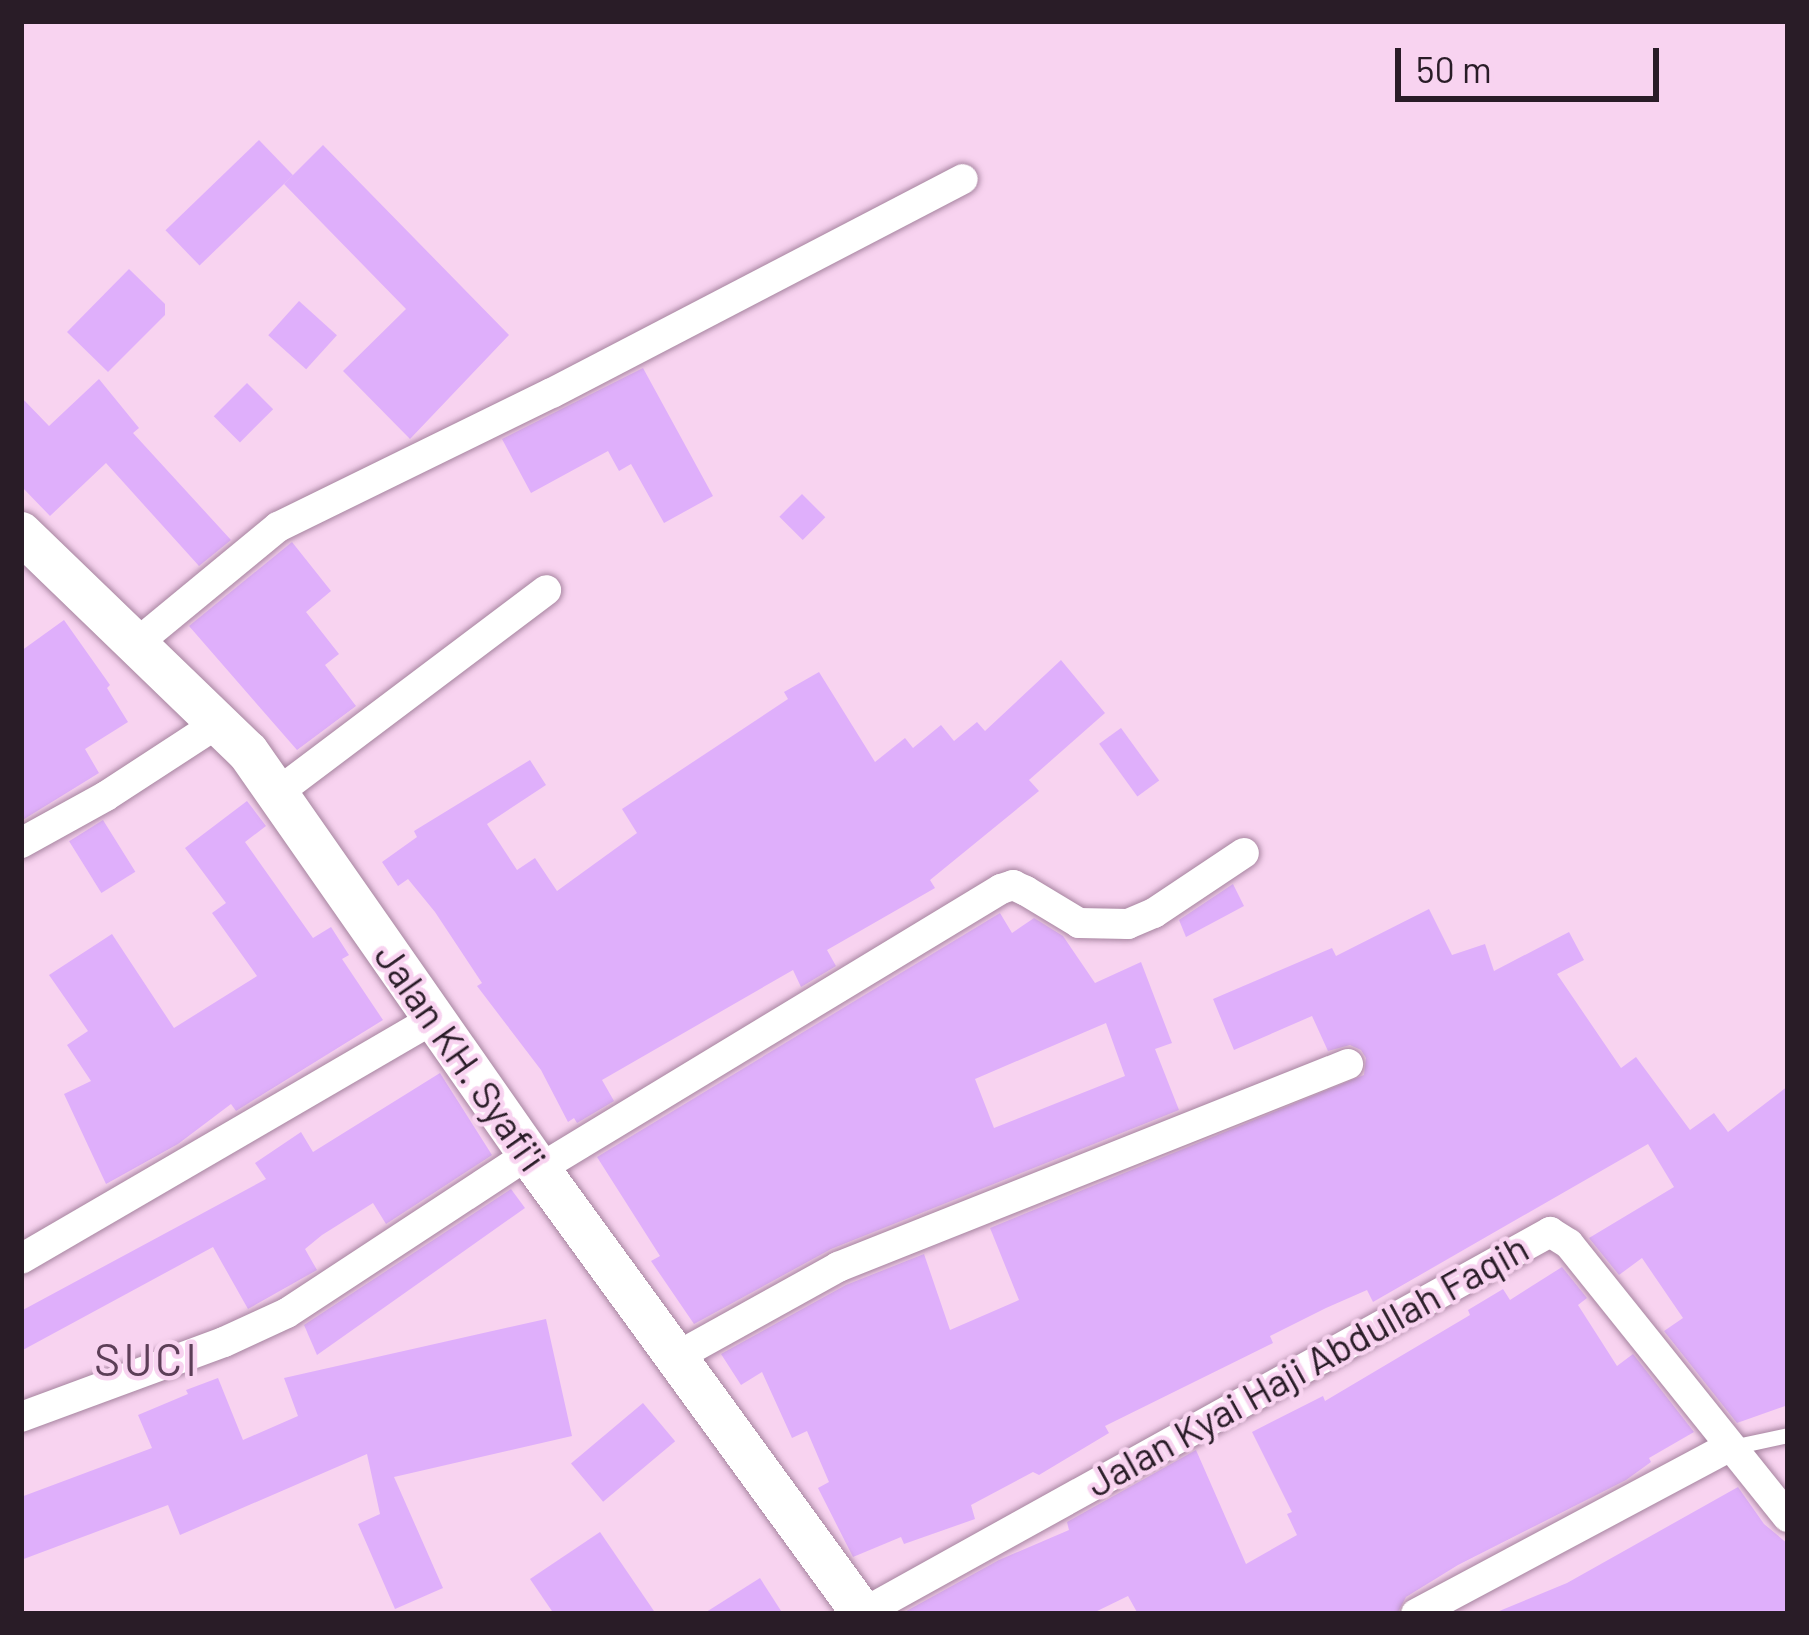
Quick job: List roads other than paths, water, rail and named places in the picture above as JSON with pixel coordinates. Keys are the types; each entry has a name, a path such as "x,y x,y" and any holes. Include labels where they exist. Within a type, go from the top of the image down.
{"main road":[{"name":"Jalan KH. Syafi'i","path":"21,533 248,752 534,1162 863,1614"}],"street":[{"path":"136,644 278,527 532,403 963,179"},
{"path":"277,793 546,590"},
{"path":"21,843 218,723"},
{"path":"21,1417 224,1342 286,1313 1001,889 1013,885 1078,923 1127,924 1154,913 1244,853"},
{"path":"21,1259 435,1018"},
{"path":"674,1358 838,1267 1348,1064"},
{"name":"Jalan Kyai Haji Abdullah Faqih","path":"863,1614 1550,1232 1569,1244 1788,1517"},
{"path":"1416,1614 1729,1447"}],"lane":[{"path":"1729,1447 1788,1436"}],"district":[{"name":"SUCI","path":"147,1359"}]}
